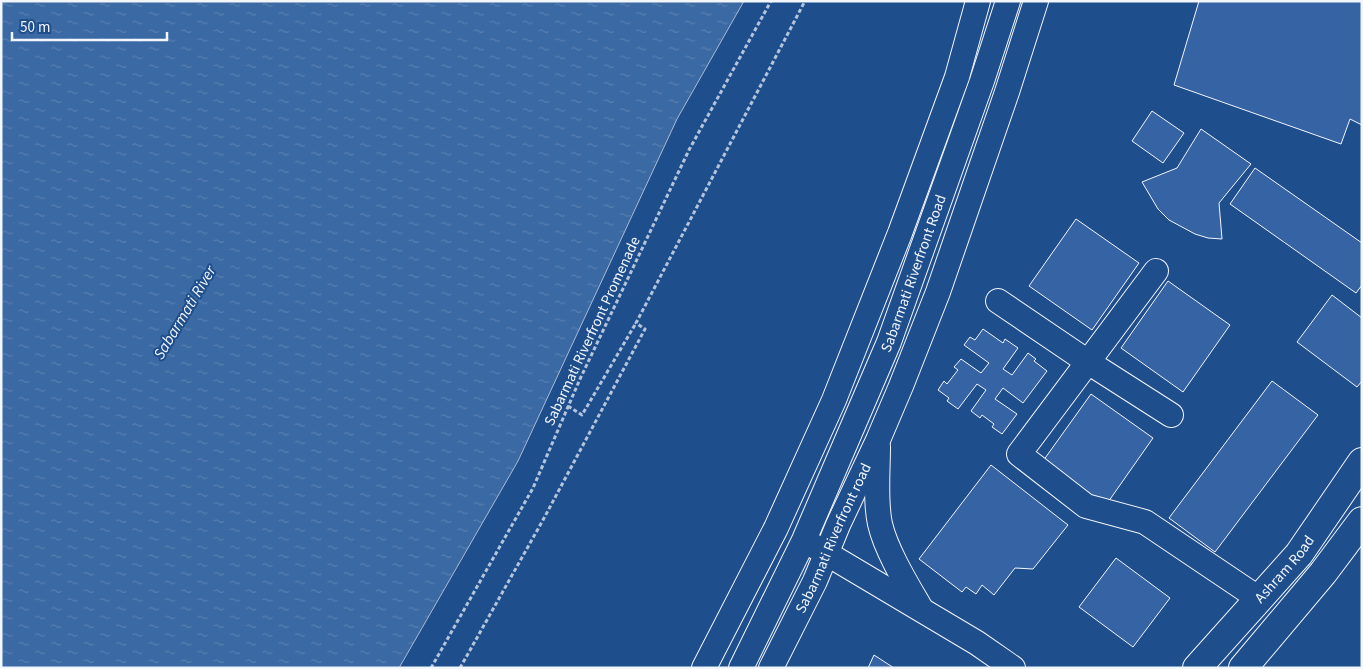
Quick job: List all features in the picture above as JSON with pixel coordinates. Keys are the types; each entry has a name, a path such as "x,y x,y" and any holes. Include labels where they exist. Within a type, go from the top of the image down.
{"main road":[{"name":"Ashram Road","path":"1197,668 1299,554 1362,462"},
{"path":"1244,668 1323,574 1362,521"}],"street":[{"path":"704,668 776,528 844,374 900,233 957,76 978,1"},
{"name":"Sabarmati Riverfront Road","path":"804,540 889,342 982,81 1008,1"},
{"name":"Sabarmati Riverfront Road","path":"892,406 938,292 1007,92 1036,1"},
{"path":"957,76 982,81"},
{"path":"1156,271 1019,454 1086,506 1145,522 1258,598"},
{"path":"998,300 1088,362 1171,415"},
{"path":"844,374 872,385"},
{"name":"Sabarmati Riverfront road","path":"771,668 815,581 892,406"},
{"path":"878,440 878,504 880,524 902,576 922,610"},
{"path":"804,540 977,643 1013,668"},
{"name":"Sabarmati Riverfront road","path":"741,668 804,540"}],"path":[{"name":"Sabarmati Riverfront Promenade","path":"430,668 533,488 568,406 689,150 771,1"},
{"path":"568,406 582,415 636,323 805,1"},
{"path":"460,668 548,512 645,329 636,323"}],"water":[{"name":"Sabarmati River","path":"1,1 744,1 677,119 518,461 399,668 1,668"}],"building":[{"path":"1199,1 1362,1 1362,125 1350,119 1341,144 1174,85"},
{"path":"1152,111 1184,133 1163,163 1132,141"},
{"path":"1201,129 1251,164 1219,203 1222,239 1208,238 1195,234 1169,220 1158,209 1142,182 1177,168"},
{"path":"1255,168 1362,243 1362,285 1356,293 1230,204"},
{"path":"1076,219 1139,263 1092,330 1029,286"},
{"path":"1168,281 1230,325 1183,392 1121,348"},
{"path":"1332,295 1362,318 1362,381 1357,387 1297,342"},
{"path":"983,329 1003,343 1005,339 1018,348 1003,369 1012,375 1028,353 1036,359 1034,361 1047,371 1023,403 1003,388 995,399 1017,414 1002,434 992,427 994,424 982,415 980,418 971,411 986,390 977,384 958,409 947,401 949,398 938,390 944,381 947,384 958,370 954,367 961,359 981,373 989,363 964,345 970,337 975,340"},
{"path":"1272,381 1318,415 1215,552 1169,518"},
{"path":"1091,394 1153,438 1106,505 1043,461"},
{"path":"991,465 1068,525 1033,569 1015,568 994,595 982,585 976,594 966,587 962,592 919,559"},
{"path":"1116,558 1170,598 1133,647 1079,607"},
{"path":"874,655 894,668 868,668"}]}
